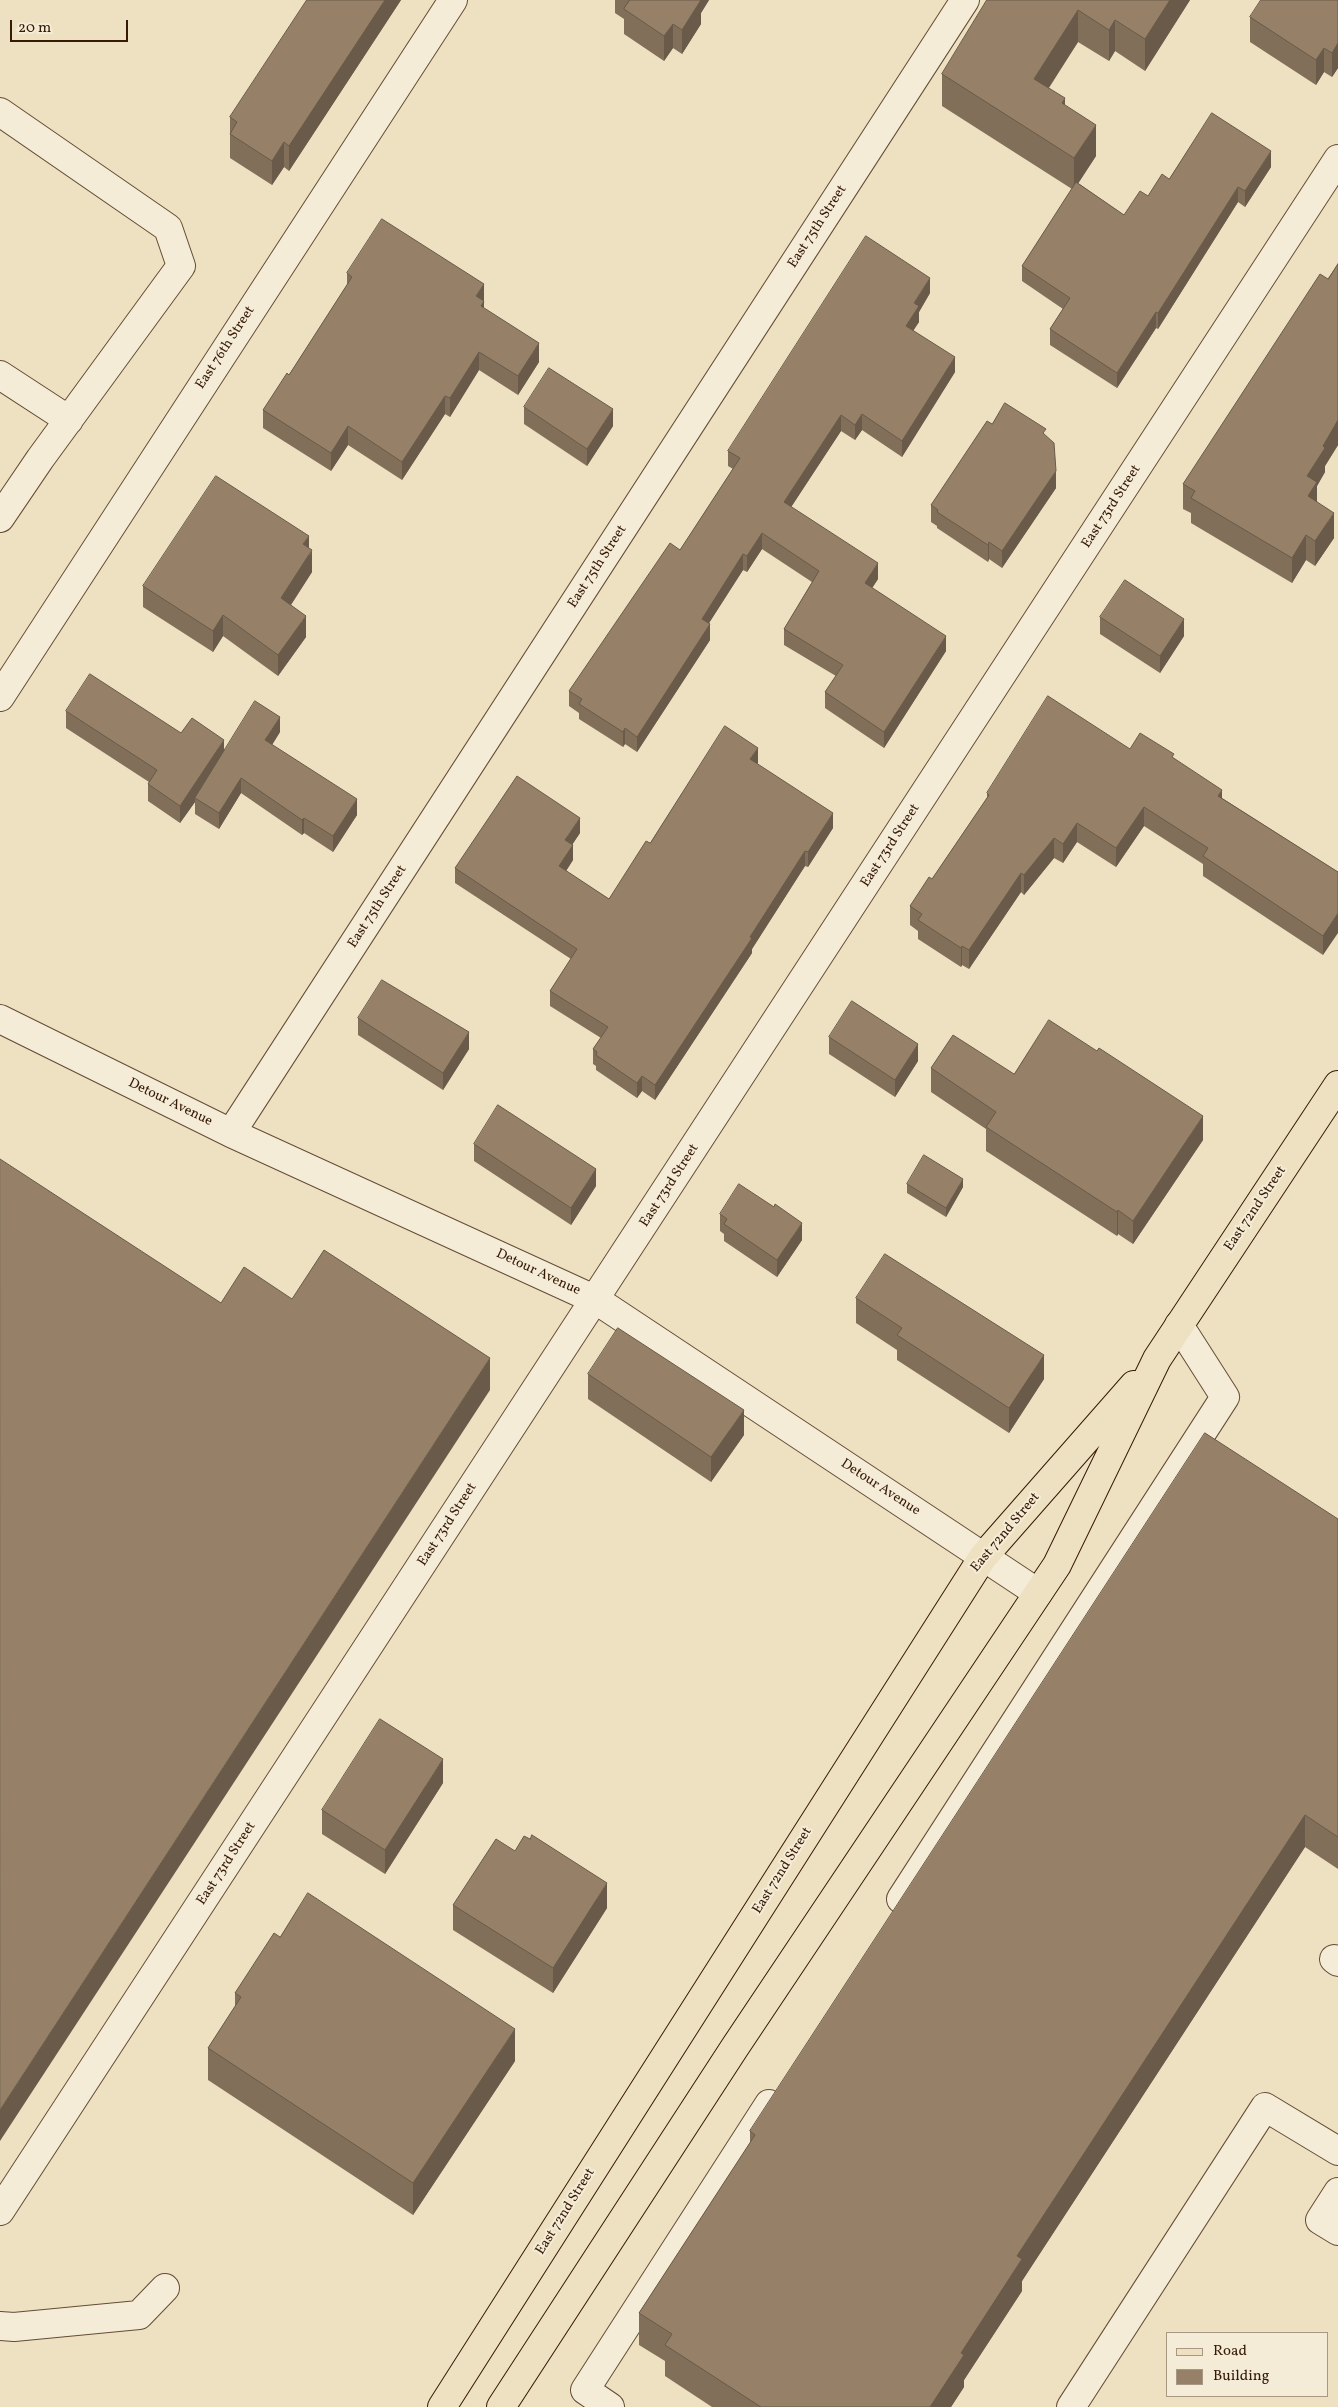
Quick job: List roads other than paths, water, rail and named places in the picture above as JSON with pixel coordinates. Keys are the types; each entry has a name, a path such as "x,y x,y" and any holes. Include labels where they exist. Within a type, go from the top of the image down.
{"main road":[{"name":"East 72nd Street","path":"501,2407 735,2047 1057,1565 1157,1359 1338,1085"},
{"name":"East 72nd Street","path":"442,2407 983,1557 1157,1359"}],"street":[{"name":"East 76th Street","path":"0,697 9,664 453,0"},
{"name":"East 75th Street","path":"231,1134 965,0"},
{"path":"0,112 168,228 181,266 0,518"},
{"name":"East 73rd Street","path":"0,2211 596,1300 1338,159"},
{"path":"0,375 69,420"},
{"name":"Detour Avenue","path":"0,1019 231,1134 596,1300 1038,1593"},
{"path":"888,1920 1225,1397 1179,1325"},
{"path":"608,2406 584,2390 785,2079"},
{"path":"1071,2407 1264,2107 1338,2151"},
{"path":"1338,2192 1320,2220 1338,2232"},
{"path":"0,2326 14,2327 139,2315 165,2288"}]}
